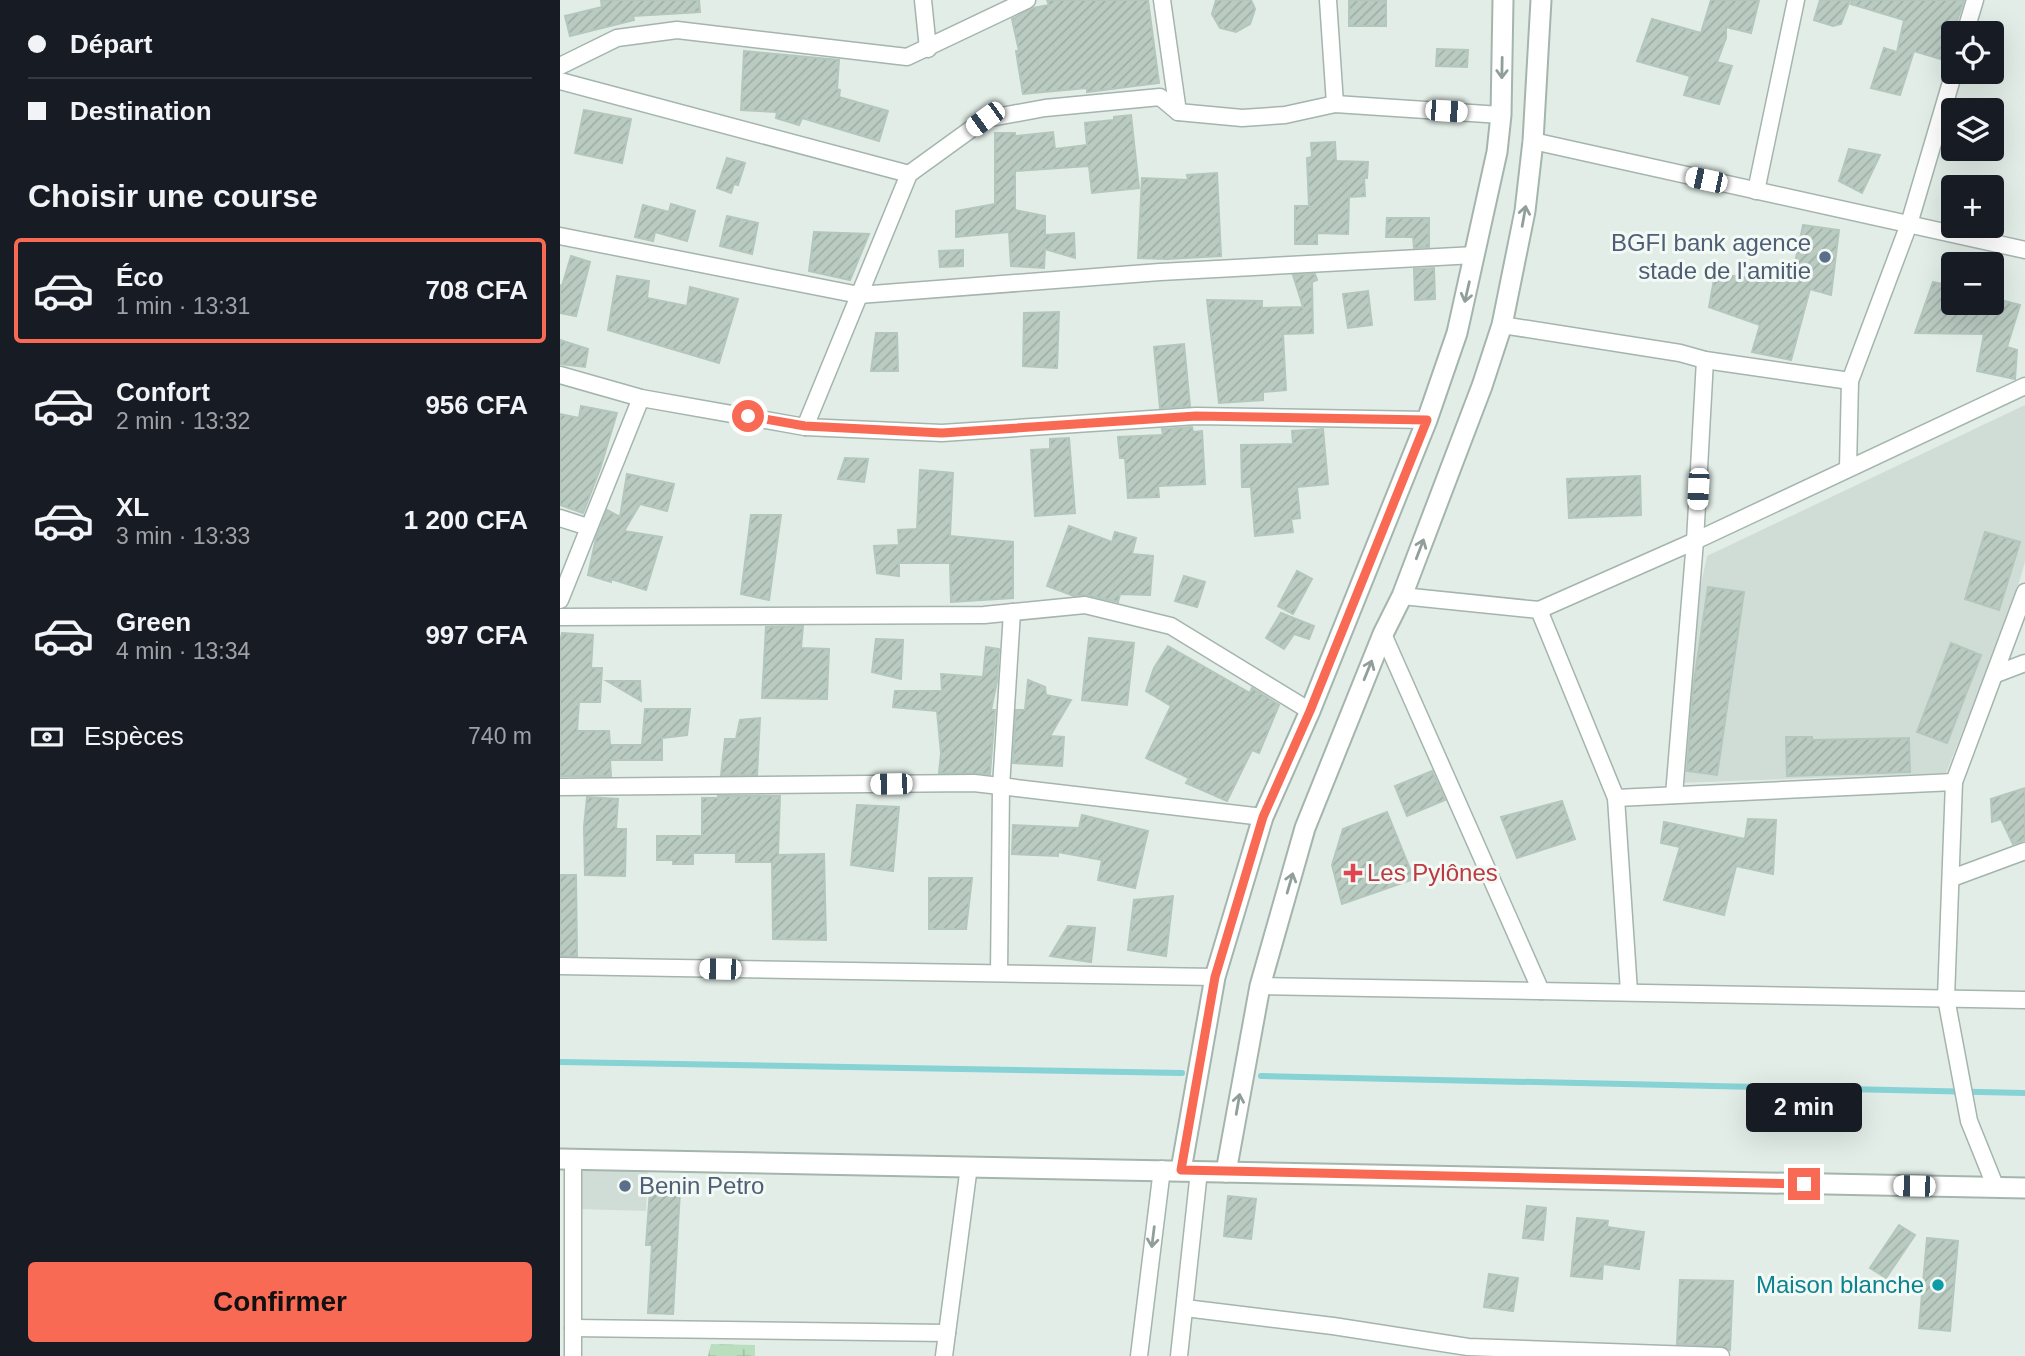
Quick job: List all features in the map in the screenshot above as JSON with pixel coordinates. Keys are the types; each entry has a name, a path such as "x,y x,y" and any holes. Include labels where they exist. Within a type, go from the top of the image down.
{"street":[{"path":"923,0 928,48"},
{"path":"560,66 617,38 677,30 907,57 1027,0"},
{"path":"1162,0 1178,112"},
{"path":"1328,0 1335,104"},
{"path":"1139,1356 1181,1170 1215,977 1263,817 1310,711 1427,420 1457,333 1497,152 1501,114 1503,0"},
{"path":"1226,1171 1260,986 1306,828 1382,634 1402,596 1482,386 1502,325 1525,211 1533,141 1541,0"},
{"path":"1756,191 1796,0"},
{"path":"1969,21 1975,0"},
{"path":"560,81 909,174"},
{"path":"1848,468 1850,381 1909,224 1950,84"},
{"path":"805,426 909,174 985,119 1045,108 1160,97 1178,112 1242,118 1285,114 1335,104 1501,114"},
{"path":"1533,141 2025,250"},
{"path":"560,236 859,295 1160,272 1475,255"},
{"path":"1502,325 1681,353 1705,360 1850,381"},
{"path":"1674,795 1695,541 1705,360"},
{"path":"560,375 641,398 805,426 942,433 1196,416 1427,420"},
{"path":"1402,596 1539,610 1695,541 2025,386"},
{"path":"560,600 641,398"},
{"path":"560,518 588,527"},
{"path":"1996,1188 1969,1121 1946,998 1954,782 2025,592"},
{"path":"560,617 984,615 1085,605 1171,626 1310,711"},
{"path":"1539,610 1616,798 1629,992"},
{"path":"999,973 1001,787 1012,612"},
{"path":"1382,634 1542,991"},
{"path":"1996,674 2025,663"},
{"path":"1616,798 1954,782"},
{"path":"560,787 960,783 1263,817"},
{"path":"1952,878 2025,851"},
{"path":"560,966 1215,977"},
{"path":"1260,986 2025,1000"},
{"path":"573,1356 568,1323 566,1159 2025,1188"},
{"path":"944,1356 969,1166"},
{"path":"1179,1356 1185,1308 1181,1170"},
{"path":"1185,1308 1333,1326 1468,1347 1721,1356"},
{"path":"568,1323 947,1333"}],"shaded area":[{"path":"2025,405 2025,562 2010,613 1946,773 1679,783 1689,640 1707,556"},
{"path":"579,1166 648,1167 646,1211 578,1209"}],"green space":[{"path":"711,1344 755,1345 755,1356 708,1356"}],"building":[{"path":"601,0 699,0 700,12 633,16 634,20 570,36 565,16 602,7"},
{"path":"1047,0 1148,0 1159,83 1087,92 1087,88 1023,94 1016,51 1019,51 1012,19 1033,8 1049,5"},
{"path":"1216,0 1251,0 1255,9 1250,24 1236,32 1220,28 1212,14"},
{"path":"1349,0 1386,1 1386,26 1349,26"},
{"path":"1711,0 1759,0 1751,33 1726,27 1726,38 1717,62 1732,66 1719,104 1684,95 1690,76 1637,61 1652,19 1701,33"},
{"path":"1820,0 1850,0 1841,24 1833,26 1814,20"},
{"path":"1852,0 1964,0 1957,21 1941,21 1941,59 1914,51 1900,95 1871,88 1884,48 1897,52 1904,20 1851,4"},
{"path":"1437,49 1468,50 1467,67 1436,66"},
{"path":"744,51 839,60 839,97 888,111 879,141 802,118 799,125 776,118 777,112 741,110"},
{"path":"584,110 631,119 622,163 575,153"},
{"path":"1131,115 1139,188 1092,193 1089,166 1015,171 1015,210 1045,216 1045,235 1074,233 1075,258 1045,249 1044,268 1011,266 1009,232 956,237 956,211 995,204 995,133 1015,133 1015,136 1053,132 1055,149 1087,145 1085,123"},
{"path":"1335,142 1336,161 1368,162 1367,178 1364,178 1365,196 1349,197 1348,234 1317,233 1317,244 1295,244 1295,206 1309,206 1307,158 1312,157 1311,143"},
{"path":"1849,149 1880,155 1862,193 1839,181"},
{"path":"727,158 745,163 738,185 734,184 731,193 717,188"},
{"path":"1217,173 1221,256 1138,258 1142,178 1188,180 1187,175"},
{"path":"671,204 695,211 687,241 655,232 653,241 635,237 643,205 669,212"},
{"path":"727,216 758,223 752,254 720,246"},
{"path":"1387,218 1429,218 1429,247 1414,248 1413,237 1386,237"},
{"path":"1803,225 1839,230 1831,295 1810,289 1791,360 1752,352 1760,325 1709,307 1715,274 1791,282"},
{"path":"814,232 869,234 850,280 809,271"},
{"path":"963,250 963,266 940,267 939,251"},
{"path":"571,256 590,262 576,316 560,313 560,285 562,286"},
{"path":"1434,268 1435,299 1415,300 1414,269"},
{"path":"1315,274 1317,280 1312,282 1313,333 1283,334 1286,390 1263,392 1263,400 1219,403 1207,300 1262,301 1262,308 1303,307 1293,275"},
{"path":"617,276 649,281 647,298 687,306 690,287 738,299 719,363 608,330"},
{"path":"1933,282 1941,284 1941,315 2004,315 2004,301 2020,305 2007,347 2017,350 2015,379 1977,371 1984,334 1915,333"},
{"path":"1368,291 1372,325 1348,328 1343,294"},
{"path":"1059,312 1057,368 1023,366 1024,313"},
{"path":"876,333 897,333 898,371 871,371"},
{"path":"560,340 588,349 585,367 560,364"},
{"path":"1184,344 1190,406 1160,408 1154,347"},
{"path":"581,406 617,413 583,513 560,505 560,414 579,418"},
{"path":"1192,427 1193,432 1202,431 1205,484 1158,486 1159,497 1128,498 1125,458 1120,458 1118,437 1163,435 1162,429"},
{"path":"1323,429 1328,484 1297,487 1300,518 1291,519 1293,532 1255,536 1251,487 1242,487 1241,445 1293,444 1292,431"},
{"path":"1069,438 1075,513 1035,516 1031,450 1050,449 1050,439"},
{"path":"845,458 868,459 864,482 838,479"},
{"path":"920,470 953,473 950,536 1013,542 1013,598 951,602 950,563 899,563 899,576 877,573 874,546 899,545 898,530 917,529"},
{"path":"627,474 674,484 667,511 640,504 624,531 662,537 646,590 588,575 596,538 607,510 620,517"},
{"path":"1640,476 1641,515 1569,518 1567,479"},
{"path":"751,515 781,515 769,600 741,594"},
{"path":"1069,526 1112,542 1115,532 1136,538 1132,554 1153,556 1150,595 1120,594 1118,602 1087,595 1074,596 1047,586"},
{"path":"1985,532 2020,542 1999,610 1965,599"},
{"path":"1297,571 1312,579 1293,614 1278,606"},
{"path":"1184,576 1205,582 1197,607 1175,601"},
{"path":"1708,587 1744,592 1717,775 1687,771 1693,688"},
{"path":"1281,613 1314,626 1309,639 1294,634 1284,649 1266,638"},
{"path":"803,626 801,648 829,649 827,699 762,698 766,627"},
{"path":"562,633 593,635 591,668 602,668 600,702 579,702 577,731 609,731 610,745 642,745 645,709 690,709 687,735 662,738 662,760 610,760 611,776 560,776"},
{"path":"1089,638 1134,643 1127,705 1082,700"},
{"path":"876,639 903,640 901,679 872,672"},
{"path":"1951,643 1981,655 1947,743 1917,732"},
{"path":"1168,646 1250,693 1252,688 1279,705 1259,753 1252,750 1227,801 1186,783 1189,778 1146,758 1171,706 1146,691 1154,668"},
{"path":"986,647 999,649 997,681 991,710 995,710 990,774 939,773 941,753 937,711 893,707 895,691 942,691 941,674 983,677"},
{"path":"1028,680 1045,687 1046,695 1071,700 1050,736 1064,737 1062,766 1013,763 1016,710 1025,710"},
{"path":"607,681 640,681 641,701"},
{"path":"760,718 757,775 721,775 725,739 736,739 740,720"},
{"path":"1786,737 1812,737 1812,740 1909,738 1910,772 1787,776"},
{"path":"1432,771 1445,800 1407,816 1395,786"},
{"path":"2025,788 2025,840 2013,844 2001,819 1992,822 1991,799"},
{"path":"780,796 778,855 824,854 826,940 773,939 772,862 736,862 736,853 693,853 693,864 673,864 673,860 657,860 657,836 702,836 702,798"},
{"path":"587,797 618,799 616,829 626,829 625,876 585,875 584,827"},
{"path":"1562,801 1575,839 1517,858 1501,817"},
{"path":"857,805 899,807 893,871 851,865"},
{"path":"1387,812 1414,879 1342,904 1332,865 1343,829"},
{"path":"1082,815 1148,831 1135,888 1098,880 1102,860 1058,852 1058,856 1012,854 1013,825 1079,828"},
{"path":"1748,819 1776,820 1773,874 1736,866 1724,915 1664,900 1680,847 1661,843 1664,822 1745,839"},
{"path":"560,875 576,875 577,956 560,956"},
{"path":"929,878 972,878 966,929 929,929"},
{"path":"1173,896 1166,956 1128,950 1134,900"},
{"path":"1068,926 1095,928 1091,962 1050,956"},
{"path":"650,1190 680,1191 673,1314 648,1313 652,1245 646,1245"},
{"path":"1228,1196 1256,1199 1251,1239 1224,1236"},
{"path":"1527,1206 1546,1208 1543,1240 1523,1238"},
{"path":"1577,1218 1608,1221 1607,1227 1644,1232 1639,1269 1603,1264 1602,1279 1571,1276"},
{"path":"1899,1225 1915,1235 1886,1278 1870,1268"},
{"name":"Maison blanche","path":"1927,1238 1958,1241 1950,1331 1919,1328"},
{"path":"1489,1274 1518,1278 1513,1311 1484,1307"},
{"path":"1680,1280 1733,1281 1730,1350 1721,1346 1677,1344"}],"waterway":[{"path":"560,1062 1182,1073"},
{"path":"1261,1076 2025,1093"}],"place":[{"name":"BGFI bank agence stade de l'amitie","path":"1825,257"},
{"name":"Les Pylônes","path":"1353,873"},
{"name":"Benin Petro","path":"625,1186"},
{"name":"Maison blanche","path":"1938,1285"}],"route":[{"path":"748,416 805,426 942,433 1196,416 1427,420 1310,711 1263,817 1215,977 1181,1170 1804,1184"}]}
